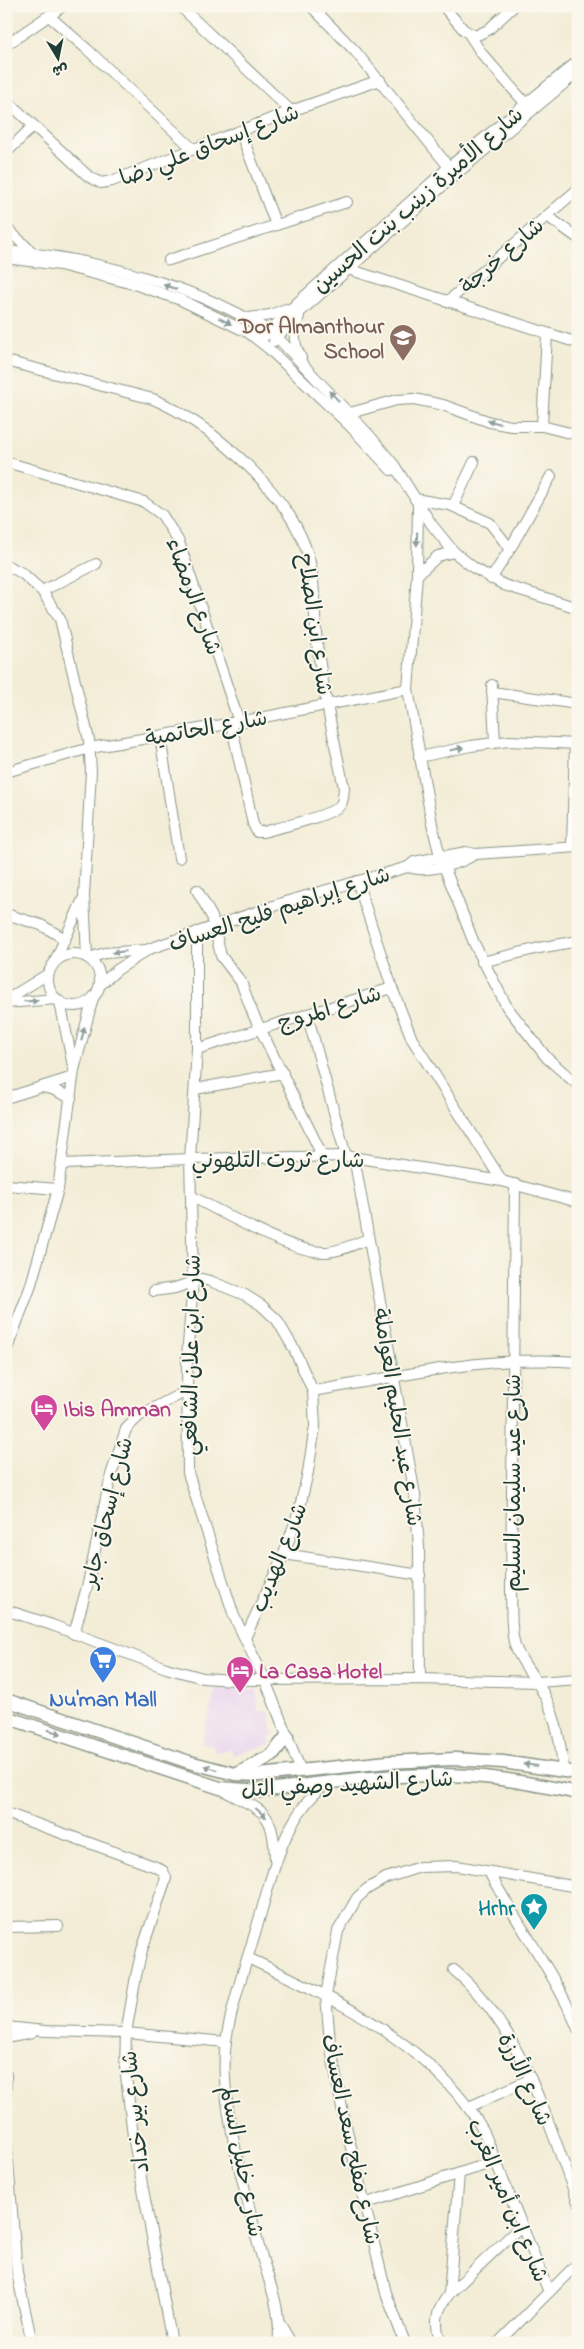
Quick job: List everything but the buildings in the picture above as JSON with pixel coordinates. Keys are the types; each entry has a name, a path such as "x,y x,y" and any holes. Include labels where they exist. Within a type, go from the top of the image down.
{"main road":[{"name":"شارع الشهيد وصفي التل","path":"9,1699 189,1762 236,1774 259,1775 388,1762 455,1759 503,1762 578,1772"},
{"name":"شارع الشهيد وصفي التل","path":"7,1718 220,1788 260,1792 380,1778 451,1776 520,1782 578,1793"},
{"path":"236,1774 272,1755 286,1736"}],"street":[{"path":"6,45 64,6"},
{"path":"180,6 291,111"},
{"path":"311,6 380,80 452,171"},
{"path":"443,6 469,34 482,54 526,104"},
{"path":"469,34 476,36 482,34 514,6"},
{"path":"48,16 101,62 193,149"},
{"name":"شارع الأميرة زينب بنت الحسين","path":"265,345 298,308 526,104 578,61"},
{"name":"شارع الأميرة زينب بنت الحسين","path":"452,171 578,72"},
{"name":"شارع إسحاق علي رضا","path":"6,100 88,176 101,183 112,182 291,111 380,80"},
{"path":"6,153 33,126"},
{"path":"240,131 276,225"},
{"name":"شارع خرجة","path":"447,302 578,189"},
{"path":"169,260 347,202"},
{"path":"546,216 578,238"},
{"path":"6,228 32,252"},
{"path":"6,251 32,252 130,274 184,291 248,318 273,334 350,413 394,465 398,474 442,539 454,552 491,578 521,592 578,608"},
{"path":"6,258 60,265 137,285 206,311 265,345 351,427 391,470 398,474"},
{"path":"344,267 578,343"},
{"path":"248,318 270,316 298,308 294,339 305,366"},
{"path":"542,426 547,334"},
{"name":"شارع ابن الصلاح","path":"6,361 156,400 183,414 249,466 287,514 306,547 311,565 314,618 327,704 344,788 342,802 335,810 263,832"},
{"path":"350,413 397,400 414,399 443,405 490,422 511,426 542,426 578,435"},
{"name":"شارع الرمضاء","path":"6,462 144,502 162,515 179,542 235,723 252,824 257,832 263,832"},
{"path":"453,506 474,462"},
{"path":"491,578 510,549 551,476"},
{"path":"416,501 453,506 490,523 510,549"},
{"path":"416,501 416,576 408,689 419,757 441,861 482,962 516,1022 547,1058 578,1085"},
{"path":"416,576 438,556 454,552"},
{"path":"42,591 96,564"},
{"path":"6,565 22,573 42,591 60,619 66,638 90,748 91,781 84,896 88,957"},
{"name":"شارع الحاتمية","path":"6,772 90,748 235,723 408,689"},
{"path":"494,742 492,689 578,704"},
{"path":"160,736 179,858"},
{"path":"419,757 494,742 528,741 576,744 575,847"},
{"name":"شارع إبراهيم فليح العساف","path":"88,957 149,949 214,925 408,867 414,862 468,859 475,854 575,847"},
{"path":"357,881 392,988"},
{"path":"197,890 214,925 219,952 240,982 260,1028 322,1155"},
{"path":"6,1002 48,974 84,896"},
{"path":"6,914 41,925 65,939"},
{"name":"شارع ابن علان الشافعي","path":"197,932 197,1049 190,1159 192,1281 186,1391 188,1473 226,1593 265,1680 301,1771"},
{"path":"482,962 578,941"},
{"name":"شارع إبراهيم فليح العساف","path":"100,985 117,970 149,949"},
{"path":"6,1351 30,1288 58,1189 63,1164 74,1074 93,998 100,985 98,969 88,957 76,953 64,955 55,962"},
{"path":"48,974 51,992 58,1000 71,1006 83,1004 93,998"},
{"name":"شارع المروج","path":"197,1049 392,988 420,1055 452,1099 502,1181"},
{"path":"6,1002 58,1000"},
{"path":"58,1000 74,1074"},
{"name":"شارع عبد الحليم العواملة","path":"306,1014 350,1156 368,1239 415,1495 420,1575 420,1679"},
{"path":"195,1089 283,1073"},
{"path":"6,1098 74,1074"},
{"path":"41,1087 52,1089 70,1098"},
{"name":"شارع ثروت التلهوني","path":"63,1164 322,1155 350,1156 502,1181 578,1202"},
{"name":"شارع عيد سليمان السليم","path":"514,1184 511,1593 513,1637 521,1659 537,1682 555,1719 563,1770"},
{"path":"6,1185 58,1189"},
{"path":"191,1196 282,1241 314,1252 338,1250 368,1239"},
{"name":"شارع الهديب","path":"154,1291 175,1288 192,1281 210,1280 245,1295 276,1320 303,1368 312,1391 315,1426 308,1472 299,1511 284,1554 245,1638"},
{"path":"312,1391 394,1377 513,1362 543,1360 578,1362"},
{"name":"شارع إسحاق جابر","path":"74,1634 88,1583 110,1476 126,1429 139,1416 186,1391"},
{"path":"284,1554 420,1575"},
{"path":"6,1610 181,1673 226,1680 420,1679 537,1682 578,1679"},
{"name":"شارع خليل السالم","path":"278,2343 278,2321 238,2161 230,2117 227,2091 226,2042 275,1863 295,1816 303,1805 326,1784"},
{"name":"شارع خليل السالم","path":"220,1788 265,1814 272,1827 275,1863"},
{"name":"شارع بير خداد","path":"6,1813 163,1871 165,1885 142,1950 126,2033 125,2067 133,2136 172,2343"},
{"name":"شارع مفلح سعد العساف","path":"405,2343 386,2293 342,2114 330,2043 326,1996 338,1931 357,1898 367,1889 386,1878 420,1867 457,1866 578,1887"},
{"path":"489,1872 510,1910 560,1990 578,2029"},
{"path":"6,1927 58,1926"},
{"name":"شارع ابن أمير الغرب","path":"248,1958 368,2019 443,2078 469,2107 484,2130 549,2292"},
{"name":"شارع الأرزة","path":"454,1970 484,1999 498,2020 530,2079 578,2202"},
{"path":"45,2031 6,2036 6,2028 126,2033 226,2042"},
{"path":"6,2075 6,2093"},
{"path":"469,2107 530,2079"},
{"path":"6,2137 17,2273 32,2343"},
{"path":"364,2204 497,2161"},
{"path":"449,2294 459,2174"},
{"path":"439,2336 436,2316 449,2294 521,2226"},
{"path":"498,2343 578,2263"},
{"path":"278,2321 291,2343"}],"shaded area":[{"path":"215,1690 257,1690 258,1711 269,1712 274,1736 269,1737 271,1744 233,1755 231,1749 215,1752 212,1745 202,1744"}],"place":[{"name":"Dor Almanthour School","path":"403,362"},
{"name":"Ibis Amman","path":"44,1432"},
{"name":"Nu'man Mall","path":"103,1684"},
{"name":"La Casa Hotel","path":"240,1694"},
{"name":"Hrhr","path":"534,1931"}]}
